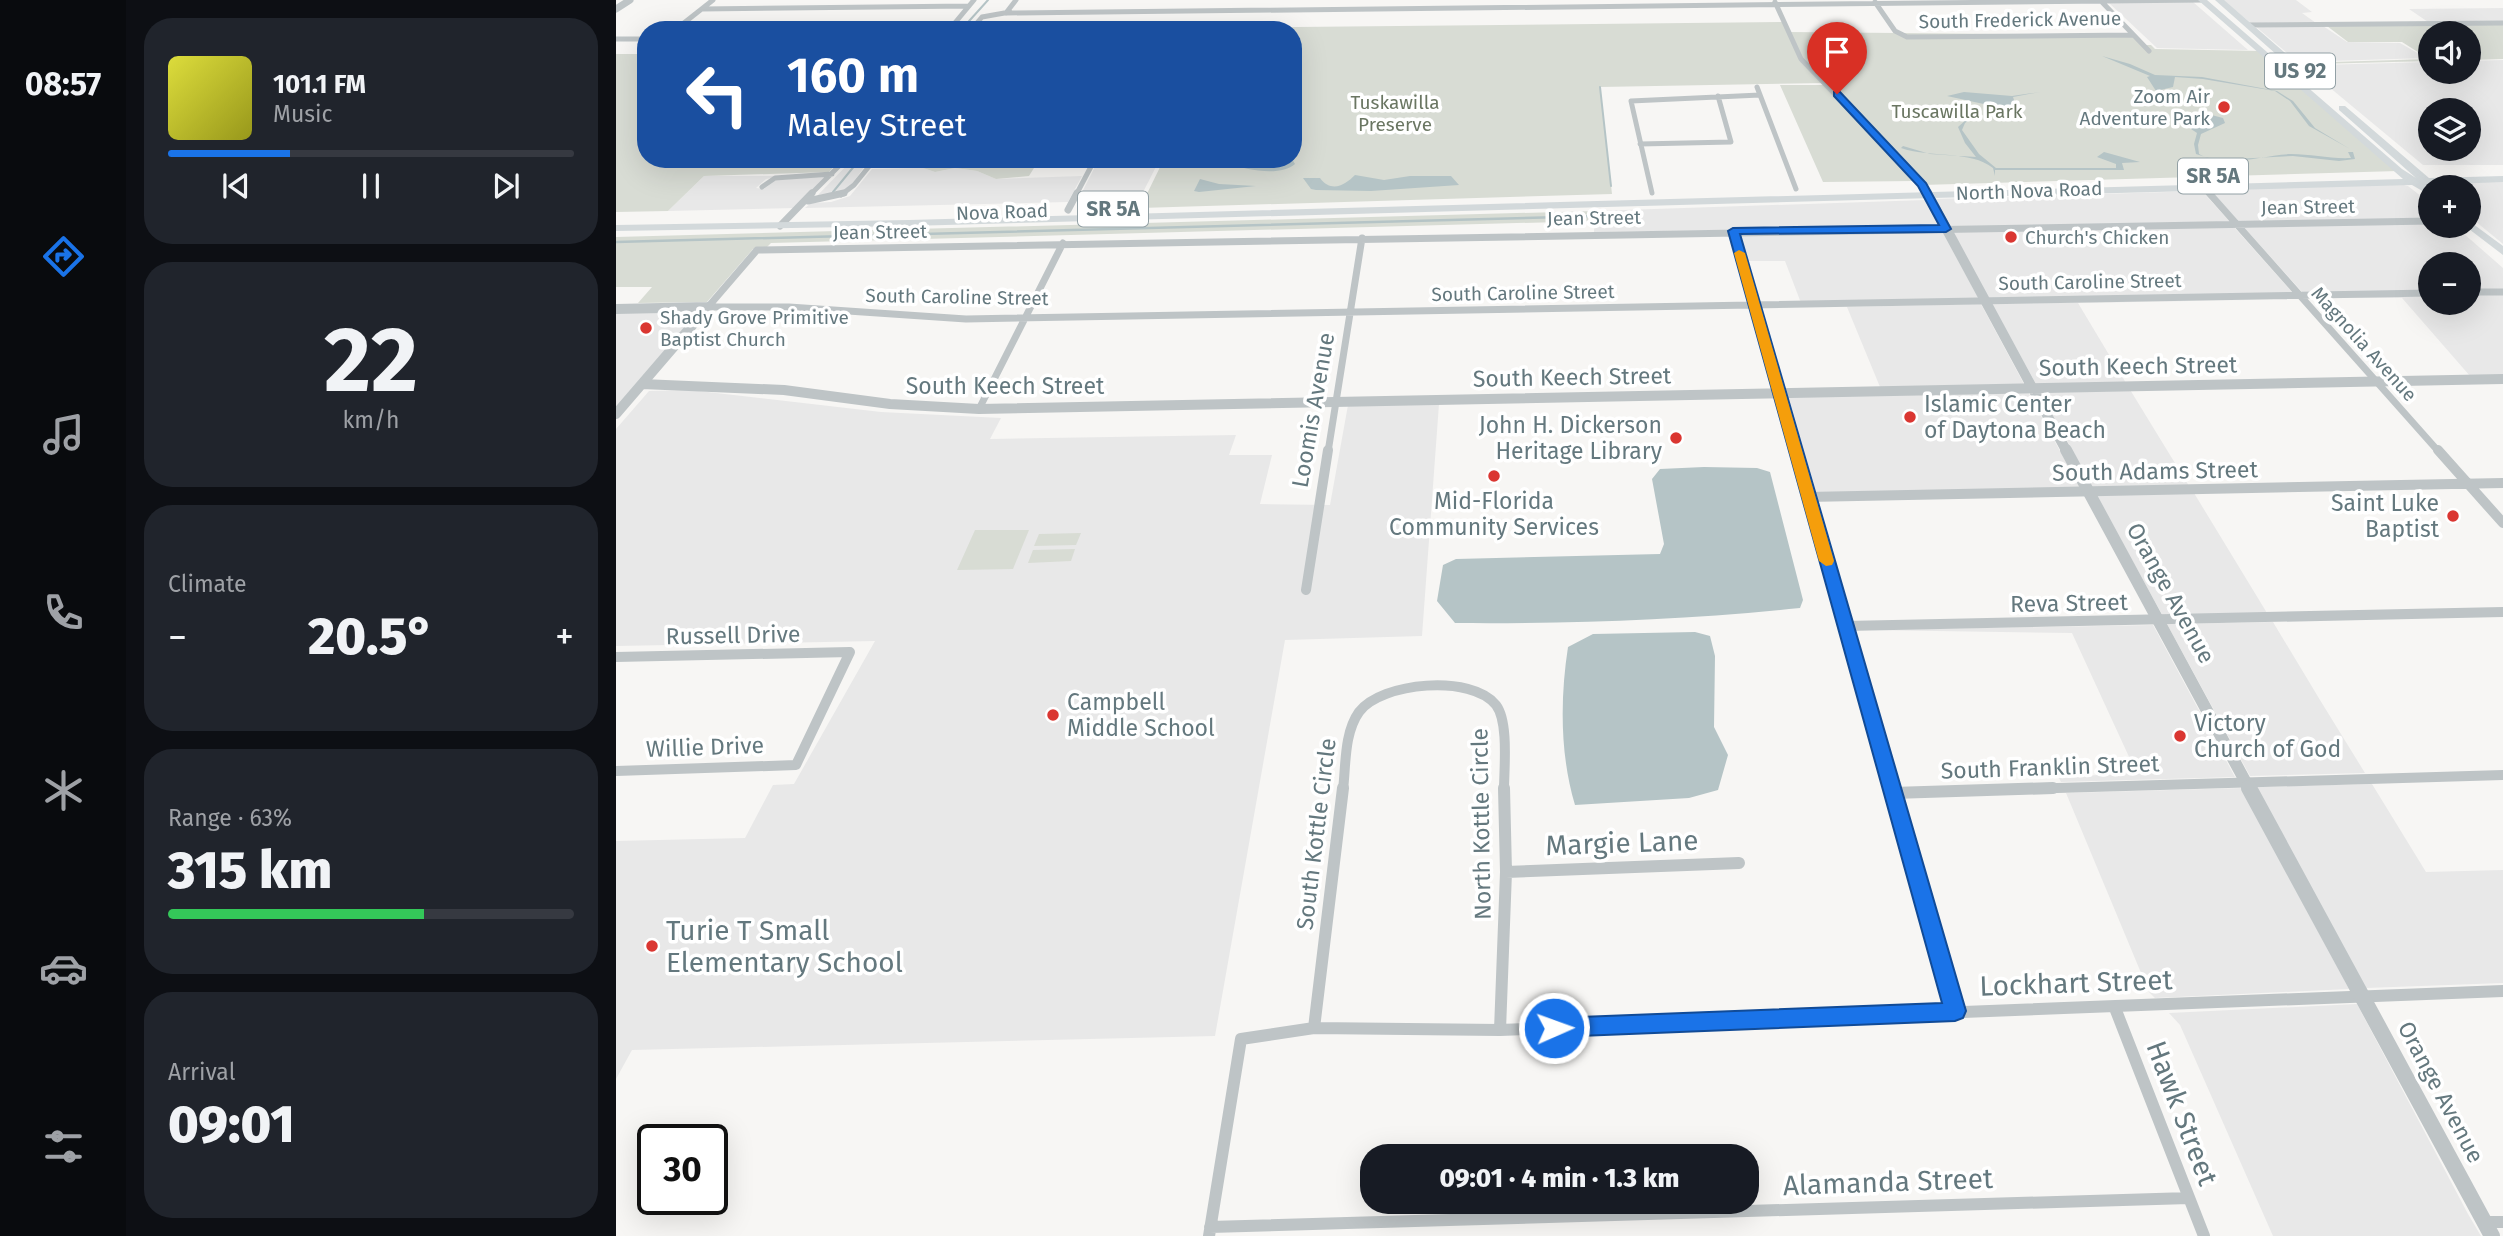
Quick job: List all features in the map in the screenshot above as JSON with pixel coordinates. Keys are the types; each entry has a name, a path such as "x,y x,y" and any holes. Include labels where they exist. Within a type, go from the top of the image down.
{"main road":[{"name":"US 92","path":"2203,0 2398,171"},
{"name":"US 92","path":"2219,0 2418,180"},
{"path":"2249,40 2260,43 2296,76 2310,80"},
{"name":"North Nova Road","path":"1430,204 1626,203 1680,192 1796,189 2202,186 2503,170"},
{"name":"North Nova Road","path":"1430,204 2398,171 2418,178"},
{"name":"North Nova Road","path":"2481,180 2503,179"},
{"name":"Nova Road","path":"616,228 1255,214 1322,203 1430,204"},
{"name":"Nova Road","path":"616,219 1430,204"},
{"path":"1036,220 1068,210"},
{"path":"2481,233 2501,249"}],"street":[{"path":"616,9 630,0"},
{"path":"687,21 713,0"},
{"path":"956,21 974,0"},
{"path":"1006,13 1016,0"},
{"path":"1215,11 1219,0"},
{"path":"1875,2 1975,0"},
{"path":"979,21 982,17 1006,13 1447,5 1547,7 2203,0"},
{"path":"2100,1 2149,51"},
{"name":"South Frederick Avenue","path":"1875,2 1895,31 1907,37 2133,35"},
{"name":"Orange Avenue","path":"1775,3 1801,59 1924,189 2488,1229"},
{"path":"702,9 969,6"},
{"path":"2248,25 2503,23"},
{"path":"616,39 637,39"},
{"path":"1757,87 1796,189"},
{"path":"1655,198 1631,101 1760,95"},
{"path":"1640,145 1731,142 1718,96"},
{"path":"780,226 808,201 838,168"},
{"path":"808,201 830,200 846,195 868,168"},
{"path":"1068,210 1090,168"},
{"path":"762,187 775,178 832,174"},
{"name":"Magnolia Avenue","path":"2202,186 2503,523"},
{"name":"Jean Street","path":"708,307 757,250 2418,221"},
{"path":"1733,231 1955,1011"},
{"name":"Loomis Avenue","path":"1306,590 1362,238"},
{"path":"979,409 1063,243"},
{"path":"2481,292 2503,292"},
{"name":"South Caroline Street","path":"616,309 789,307 966,318 1025,318 2418,293"},
{"path":"616,414 708,307"},
{"name":"South Keech Street","path":"642,384 784,390 912,407 979,409 2503,379"},
{"name":"South Adams Street","path":"1807,497 2503,483"},
{"name":"Reva Street","path":"1846,626 2503,612"},
{"name":"Russell Drive","path":"616,657 850,652 796,765"},
{"name":"North Kottle Circle","path":"1415,688 1459,687 1482,693 1497,705 1503,725 1506,872 1500,1030"},
{"name":"South Kottle Circle","path":"1314,1028 1351,725 1363,705 1381,694 1415,688"},
{"name":"Willie Drive","path":"616,771 796,765"},
{"name":"South Franklin Street","path":"1893,793 2503,775"},
{"name":"Margie Lane","path":"1506,872 1739,863"},
{"name":"Lockhart Street","path":"1210,1232 1241,1040 1314,1028 1500,1030 2503,991"},
{"name":"Hawk Street","path":"2115,1008 2204,1236"},
{"name":"Alamanda Street","path":"1210,1232 2189,1198"},
{"path":"2488,1229 2503,1222"}],"shaded area":[{"path":"2223,0 2296,0 2312,12 2302,13 2316,23 2252,24"},
{"path":"2193,2 2248,50 2157,48 2109,3"},
{"path":"2503,8 2503,21 2427,21 2409,9"},
{"path":"2255,26 2323,26 2347,42 2400,43 2418,53 2418,58 2298,62"},
{"path":"2102,56 2155,75 2202,77 2277,91 2293,101 2315,128 2350,149 2309,126 2290,101 2275,91 2175,77 2173,87 2156,91 2147,77 2150,76"},
{"path":"2503,60 2503,165 2423,165 2418,161 2481,161 2481,98 2418,98 2418,161 2317,77 2328,77 2318,65 2418,62 2418,84 2481,84 2481,61"},
{"path":"1964,92 2012,96 2040,92 2013,97 2015,103 2007,107 2023,113 2014,116 2002,108 1947,96"},
{"path":"1977,110 1981,111 1965,123 1962,130 1979,154 1996,168 2116,168 2116,164 2097,157 2104,152 2140,162 2122,163 2124,170 1995,170 1995,176 1993,168 1984,162 1955,156 1976,157 1965,143 1958,127"},
{"path":"2200,112 2223,118 2225,123 2201,134 2199,154 2207,157 2196,154 2194,144 2197,133 2191,129 2192,118"},
{"path":"1903,146 1927,153 1912,151 1901,148"},
{"path":"2348,152 2353,152 2355,159 2339,161 2293,156 2261,158 2291,154 2351,158"},
{"path":"2261,158 2232,161 2217,160"},
{"path":"844,168 864,168 847,191 814,199"},
{"path":"923,168 935,172 955,168 977,171 996,179 1082,176 1068,202 805,208 811,203 831,202 850,196 872,169"},
{"path":"1094,168 1155,168 1139,200 1077,202"},
{"path":"1244,168 1289,168 1272,171"},
{"path":"1355,175 1384,180 1410,176 1451,176 1459,185 1371,191 1316,190 1311,189 1303,178 1320,178 1329,186 1339,186"},
{"path":"704,176 782,176 766,179 756,188 764,189 776,180 826,176 795,208 668,211"},
{"path":"1200,179 1219,184 1256,186 1194,191"},
{"path":"2481,181 2503,181 2503,244 2481,226"},
{"path":"2400,184 2418,194 2418,219 2239,222 2210,190"},
{"path":"2202,191 2230,222 1949,227 1935,199"},
{"path":"1925,200 1940,227 1594,232 1595,211"},
{"path":"2418,223 2418,238 2469,238 2503,268 2503,289 2481,290 2481,252 2418,252 2418,291 2303,293 2243,226"},
{"path":"2233,226 2293,293 1989,299 1952,231"},
{"path":"1942,231 1979,299 1801,303 1785,261 1746,261 1739,233"},
{"path":"2503,294 2503,376 2470,376 2402,298 2307,298 2418,296 2418,315 2481,315 2481,295"},
{"path":"2298,299 2078,303 2126,383 2036,384 1992,304"},
{"path":"1981,304 2024,384 1880,387 1847,307"},
{"path":"701,310 616,407 616,311"},
{"path":"2129,388 2189,486 2093,488 2039,390"},
{"name":"Campbell Middle School","path":"690,390 881,412 1001,418 990,439 1236,435 1229,455 1272,455 1260,504 1330,505 1348,405 1439,404 1422,636 1285,640 1215,1036 632,1050 616,1079 616,841 745,838 773,785 794,784 875,641 616,646 616,429 649,391"},
{"path":"2027,390 2080,488 1812,494 1784,397"},
{"path":"1757,468 1770,472 1803,600 1800,608 1628,620 1455,623 1437,601 1443,565 1456,559 1660,554 1664,544 1652,479 1660,469"},
{"path":"2194,493 2267,613 2163,616 2096,495"},
{"path":"2273,622 2365,773 2250,776 2167,624"},
{"path":"2153,625 2235,777 2061,782 2059,778 2136,772 2072,633 1870,630"},
{"path":"1695,632 1710,636 1715,656 1714,727 1728,755 1718,790 1689,798 1575,805 1566,767 1563,727 1568,647 1593,634"},
{"path":"2372,784 2426,872 2503,870 2503,983 2366,988 2256,787"},
{"path":"2241,788 2349,989 2155,998 2149,992 2066,793"},
{"path":"2357,1004 2481,1236 2273,1236 2180,1025 2169,1013"}],"green space":[{"path":"1783,22 1788,32 2133,35 2144,45 2151,45 2155,49 2261,51 2398,171 1922,185 1826,83 1600,87 1612,194 1140,208 1160,168 1302,168 1302,27"},
{"path":"2481,24 2503,24 2503,59 2481,60"},
{"path":"2418,25 2418,52 2402,42 2348,42 2327,26"},
{"path":"616,54 637,54 637,168 833,168 829,172 704,176 668,211 616,212"},
{"path":"2418,59 2315,64 2324,76 2320,77 2300,63"},
{"path":"1780,85 1824,85 1914,181 1823,182"},
{"path":"923,168 955,168 935,172"},
{"path":"955,168 1034,168 1029,176 996,179 977,171"},
{"path":"1595,211 1595,221 771,243 766,248 753,249 707,302 638,303 652,287 616,287 616,237"},
{"path":"975,530 1029,530 1013,569 957,570"},
{"path":"1081,533 1076,545 1034,546 1039,534"},
{"path":"1075,549 1071,561 1028,563 1033,550"}],"waterway":[{"path":"969,21 988,0"},
{"path":"1600,87 1611,186"},
{"path":"833,192 853,168"},
{"path":"616,242 1600,216"}],"slow traffic":[{"path":"1739,253 1826,561"}],"place":[{"name":"Zoom Air Adventure Park","path":"2224,107"},
{"name":"Church's Chicken","path":"2011,237"},
{"name":"Shady Grove Primitive Baptist Church","path":"646,328"},
{"name":"Islamic Center of Daytona Beach","path":"1910,417"},
{"name":"John H. Dickerson Heritage Library","path":"1676,438"},
{"name":"Mid-Florida Community Services","path":"1494,476"},
{"name":"Saint Luke Baptist","path":"2453,516"},
{"name":"Campbell Middle School","path":"1053,715"},
{"name":"Victory Church of God","path":"2180,736"},
{"name":"Turie T Small Elementary School","path":"652,946"}],"route":[{"path":"1554,1028 1955,1011 1733,231 1946,229 1922,185 1837,94"}],"park label":[{"name":"Tuscawilla Park","path":"1957,111"},
{"name":"Tuskawilla Preserve","path":"1395,113"}]}
